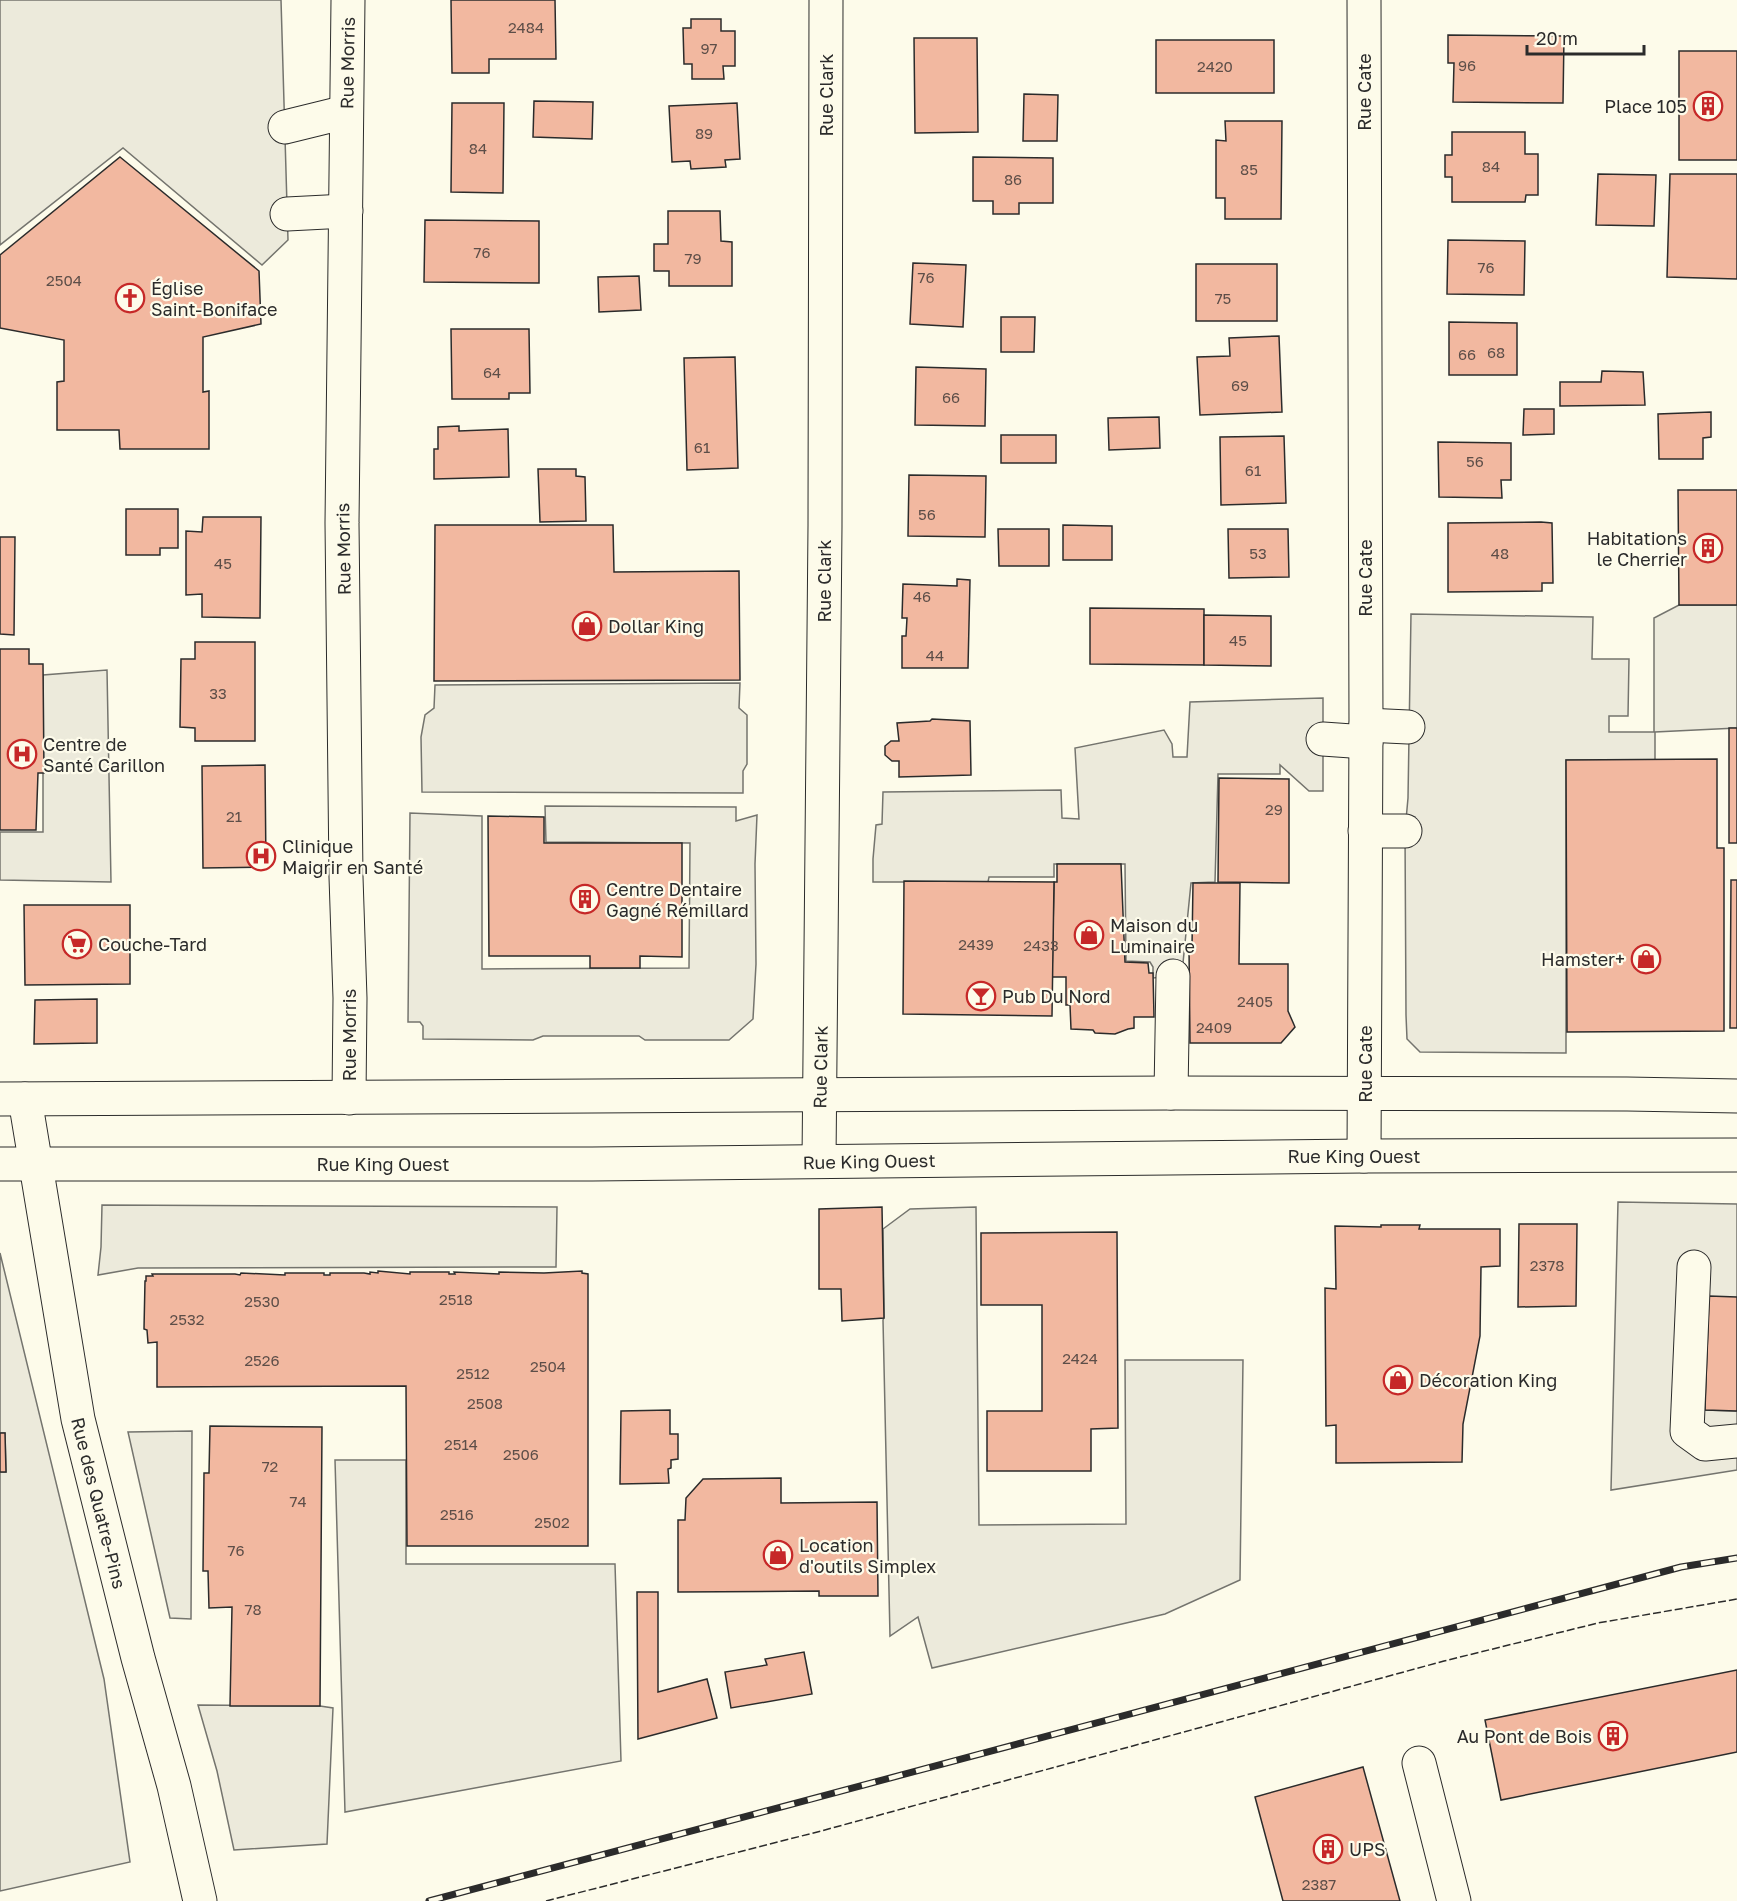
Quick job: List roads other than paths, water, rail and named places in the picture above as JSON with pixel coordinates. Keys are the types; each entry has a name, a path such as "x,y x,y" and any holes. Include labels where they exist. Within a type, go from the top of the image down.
{"street":[{"name":"Rue Morris","path":"348,0 342,523 346,878 350,998 349,1098"},
{"name":"Rue Clark","path":"819,1161 825,526 826,0"},
{"name":"Rue Cate","path":"1364,0 1366,733 1364,1156"},
{"path":"285,127 346,112"},
{"path":"287,214 346,211"},
{"path":"1323,740 1408,727"},
{"path":"1365,831 1405,831"},
{"path":"1171,1093 1173,976"},
{"path":"13,1099 1171,1093 1737,1096"},
{"name":"Rue des Quatre-Pins","path":"13,1099 36,1164 78,1419 138,1658 174,1786 200,1901"},
{"name":"Rue King Ouest","path":"0,1164 592,1164 1364,1156 1737,1155"},
{"path":"1694,1267 1687,1431 1705,1444 1737,1441"},
{"path":"1419,1763 1454,1901"}],"railway":[{"path":"429,1901 1681,1567 1737,1558"}],"place":[{"name":"Place 105","path":"1708,106"},
{"name":"Église Saint-Boniface","path":"130,298"},
{"name":"Habitations le Cherrier","path":"1708,548"},
{"name":"Dollar King","path":"587,626"},
{"name":"Centre de Santé Carillon","path":"22,754"},
{"name":"Clinique Maigrir en Santé","path":"261,856"},
{"name":"Centre Dentaire Gagné Rémillard","path":"585,899"},
{"name":"Maison du Luminaire","path":"1089,935"},
{"name":"Couche-Tard","path":"77,944"},
{"name":"Hamster+","path":"1646,959"},
{"name":"Pub Du Nord","path":"981,996"},
{"name":"Décoration King","path":"1398,1380"},
{"name":"Location d'outils Simplex","path":"778,1555"},
{"name":"Au Pont de Bois","path":"1613,1736"},
{"name":"UPS","path":"1328,1849"}]}
